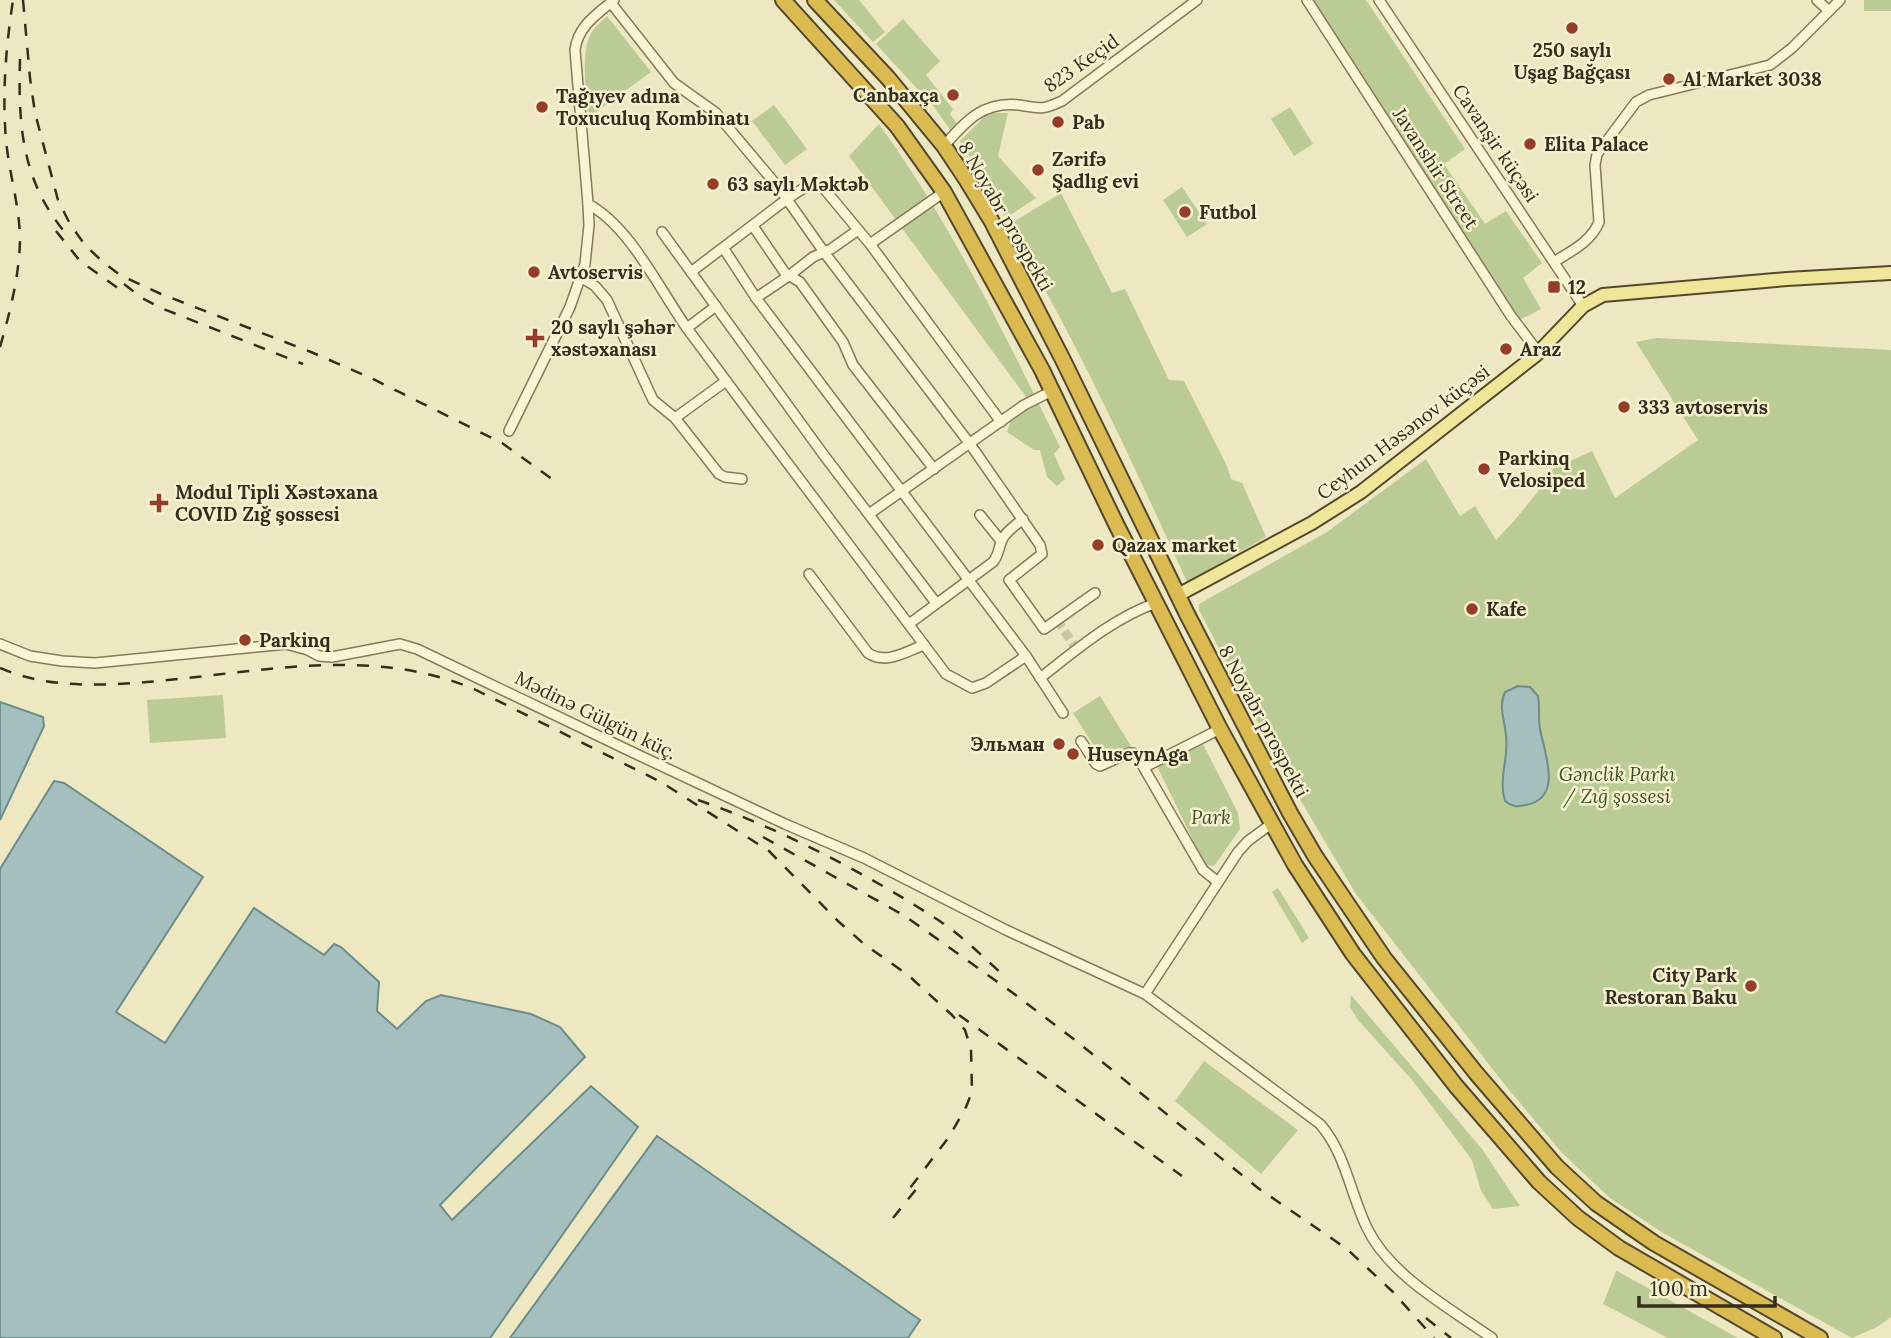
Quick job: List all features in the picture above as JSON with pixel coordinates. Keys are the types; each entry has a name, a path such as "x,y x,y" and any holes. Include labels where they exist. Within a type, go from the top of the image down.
{"highway":[{"path":"783,0 898,126 968,232 1052,391 1156,603 1271,824 1320,905 1365,971 1456,1086 1556,1199 1619,1248 1774,1338"},
{"name":"8 Noyabr prospekti","path":"815,0 888,78 944,146 991,220 1240,720 1315,856 1384,958 1476,1073 1557,1167 1609,1213 1654,1243 1820,1338"},
{"path":"1156,603 1178,595"}],"main road":[{"name":"Ceyhun Həsənov küçəsi","path":"1178,595 1282,540 1341,505 1441,431 1539,353 1583,306 1603,295 1891,272"}],"street":[{"name":"823 Keçid","path":"944,146 969,118 988,107 1015,105 1040,110 1062,100 1196,0"},
{"name":"Javanshir Street","path":"1307,0 1511,316 1539,353"},
{"name":"Cavanşir küçəsi","path":"1379,0 1583,306"},
{"path":"1817,0 1829,12"},
{"path":"1554,262 1590,238 1596,230 1599,222 1596,158 1636,102 1650,95 1770,65 1792,48 1840,0"},
{"path":"509,431 582,278 587,248 588,204 576,39 582,28 613,1 674,83 716,113 787,200 1023,519 1040,545 1042,554 1009,580 1044,629 1095,593"},
{"path":"691,272 807,186 821,185 870,244 1001,422"},
{"path":"870,244 944,192"},
{"path":"588,204 604,212 614,222 726,381 951,679 972,688 986,683 1026,656"},
{"path":"753,226 785,273 800,282 843,342 853,365 934,469"},
{"path":"756,298 813,257 858,230"},
{"path":"662,232 936,603"},
{"path":"724,249 756,298 1026,656 1063,713"},
{"path":"582,278 595,286 607,300 656,403 675,418 719,474 743,479"},
{"path":"687,328 716,306"},
{"path":"675,418 726,381"},
{"path":"869,514 1024,405 1052,391"},
{"path":"980,515 1001,541"},
{"path":"909,624 998,556 1001,541 1023,519"},
{"path":"808,574 868,653 877,659 889,658 924,645"},
{"path":"1040,678 1125,618 1156,603"},
{"name":"Mədinə Gülgün küç.","path":"0,644 30,656 77,663 286,644 319,656 332,657 400,644 416,649 864,858 1006,930 1145,994 1320,1124 1333,1139 1366,1228 1376,1244 1415,1284 1492,1338"},
{"path":"1145,767 1220,729"},
{"path":"1081,741 1100,766 1133,753 1145,767 1203,870 1218,882"},
{"path":"1145,994 1248,841 1271,824"}],"green space":[{"path":"834,0 859,0 885,32 873,42"},
{"path":"1310,0 1366,0 1465,149 1444,164 1485,224 1506,211 1542,263 1523,278 1541,309 1520,320"},
{"path":"1864,0 1891,0 1891,11 1864,11"},
{"path":"607,16 651,72 588,118 585,66 587,46 593,31"},
{"path":"903,19 940,61 926,75 953,109 950,114 958,125 951,131 934,107 876,44"},
{"path":"774,105 807,149 785,165 752,121"},
{"path":"1290,107 1313,144 1294,156 1271,119"},
{"path":"988,113 1008,113 998,156 1036,198 1006,218 960,141"},
{"path":"879,124 954,241 1040,405 1060,447 1054,454 1065,479 1057,486 1047,477 1040,450 1034,450 1007,432 1011,420 1032,405 849,156"},
{"name":"Futbol","path":"1182,187 1207,224 1187,237 1163,200"},
{"path":"1061,193 1112,293 1125,289 1169,380 1184,381 1231,479 1242,483 1266,537 1187,582 1080,356 1008,225"},
{"name":"Gənclik Parkı / Zığ şossesi","path":"1656,338 1891,350 1891,1317 1877,1327 1852,1338 1663,1233 1610,1198 1562,1153 1505,1085 1356,894 1282,769 1199,610 1199,604 1327,532 1426,459 1460,516 1475,506 1496,540 1544,484 1539,476 1592,451 1615,498 1698,440 1636,342"},
{"path":"223,695 226,738 150,743 147,700"},
{"path":"1100,696 1131,746 1104,762 1073,713"},
{"name":"Park","path":"1203,744 1238,813 1240,829 1214,866 1205,865 1157,766"},
{"path":"1278,888 1309,938 1302,943 1272,892"},
{"path":"1351,995 1482,1149 1520,1206 1493,1209 1481,1191 1472,1160 1413,1081 1358,1020 1350,1007"},
{"path":"1204,1061 1298,1130 1261,1174 1175,1101"},
{"path":"1616,1271 1738,1338 1668,1338 1603,1304"}],"water":[{"path":"1518,686 1530,687 1538,696 1539,725 1549,773 1545,793 1538,801 1517,806 1505,801 1503,793 1507,744 1502,709 1505,692"},
{"path":"0,702 43,717 44,726 0,820"},
{"path":"54,781 64,783 203,877 116,1012 165,1043 254,908 324,955 334,944 341,947 379,982 377,1011 397,1029 426,1001 441,995 531,1014 560,1027 585,1057 440,1205 452,1220 591,1086 638,1127 490,1338 0,1338 0,869"},
{"path":"657,1136 920,1320 908,1338 510,1338"}],"tunnel":[{"path":"1057,620 1077,650"}],"railway":[{"path":"0,347 18,268 20,241 7,152 4,104 13,0"},
{"path":"23,0 35,113 58,200 85,245 103,262 120,275 161,294 371,378 502,443 552,479"},
{"path":"20,59 20,108 26,153 41,196 68,236"},
{"path":"56,231 80,261 119,289"},
{"path":"124,284 161,308 303,364"},
{"path":"0,668 35,679 91,685 312,666 394,668 434,676 474,689 661,782 769,851 839,922 864,944 908,975 965,1030 971,1049 972,1092 949,1137 910,1188"},
{"path":"698,800 788,837 877,883 951,929 1002,974"},
{"path":"763,837 905,916 1013,993 1258,1188 1347,1249 1393,1292 1434,1338"},
{"path":"959,1015 1182,1176"},
{"path":"893,1218 922,1182"},
{"path":"1426,1318 1451,1338"}],"place":[{"name":"250 saylı Uşag Bağçası","path":"1572,28"},
{"name":"Al Market 3038","path":"1669,79"},
{"name":"Canbaxça","path":"953,95"},
{"name":"Tağıyev adına Toxuculuq Kombinatı","path":"542,107"},
{"name":"Pab","path":"1058,122"},
{"name":"Elita Palace","path":"1530,144"},
{"name":"Zərifə Şadlıg evi","path":"1038,170"},
{"name":"63 saylı Məktəb","path":"713,184"},
{"name":"Futbol","path":"1185,212"},
{"name":"Avtoservis","path":"534,272"},
{"name":"12","path":"1554,287"},
{"name":"20 saylı şəhər xəstəxanası","path":"535,338"},
{"name":"Araz","path":"1506,349"},
{"name":"333 avtoservis","path":"1624,407"},
{"name":"Parkinq Velosiped","path":"1484,469"},
{"name":"Modul Tipli Xəstəxana COVID Zığ şossesi","path":"159,503"},
{"name":"Qazax market","path":"1098,545"},
{"name":"Kafe","path":"1472,609"},
{"name":"Parkinq","path":"245,640"},
{"name":"Эльман","path":"1059,744"},
{"name":"HuseynAga","path":"1073,754"},
{"name":"City Park Restoran Baku","path":"1751,986"}]}
